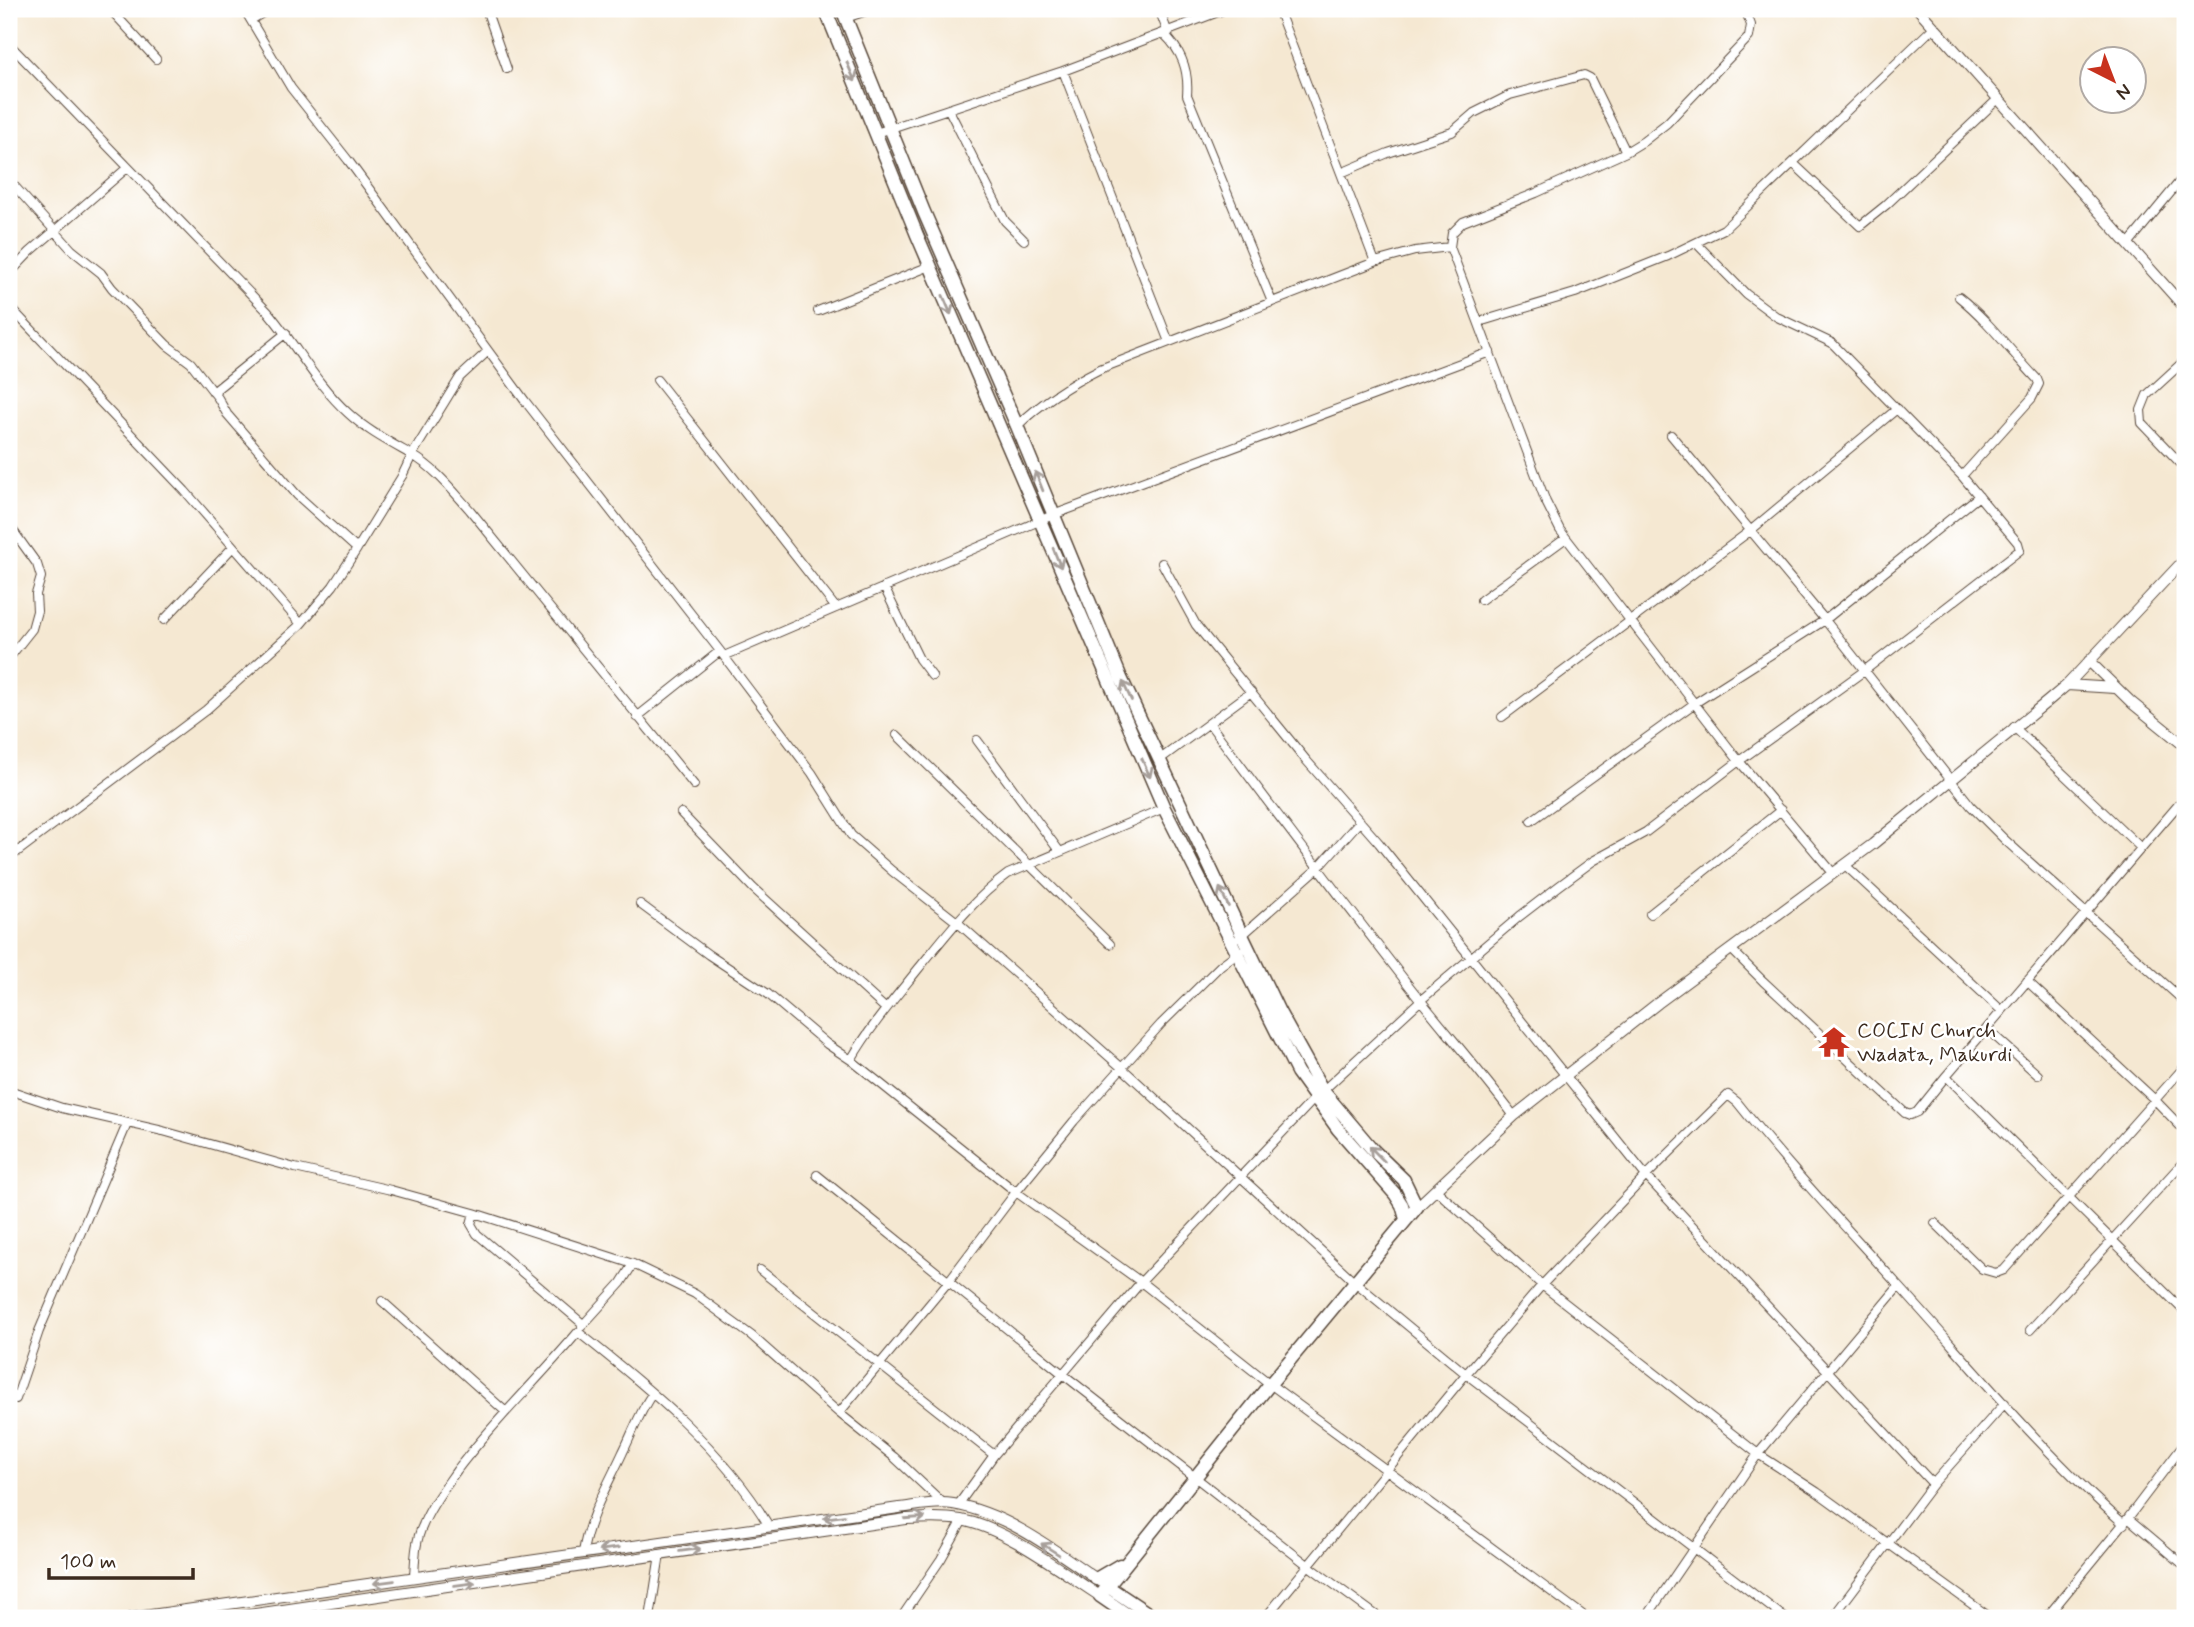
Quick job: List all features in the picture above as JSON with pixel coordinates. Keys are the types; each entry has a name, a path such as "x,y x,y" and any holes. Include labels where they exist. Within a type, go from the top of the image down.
{"main road":[{"path":"824,9 930,266 1159,760 1297,1072 1404,1180 1417,1207 1126,1562 1101,1587"},
{"path":"844,13 890,130 1017,426 1047,517 1164,808 1239,944"},
{"path":"1319,1095 1338,1129 1395,1194 1406,1219"},
{"path":"1122,1596 1126,1562"},
{"path":"1101,1587 1122,1596 1155,1618"},
{"path":"1101,1587 1132,1618"}],"street":[{"path":"110,9 156,59"},
{"path":"244,9 291,88 348,160 488,351 812,773 851,835 957,922 1122,1068 1355,1282 1466,1374 1784,1618"},
{"path":"251,20 269,9"},
{"path":"486,9 507,69"},
{"path":"844,13 872,9"},
{"path":"1159,9 1166,33 1180,53 1188,79 1187,95 1272,302"},
{"path":"876,133 1063,71 1226,9"},
{"path":"1278,9 1375,262"},
{"path":"1745,9 1752,30 1743,44 1667,123 1626,152 1536,193 1463,222 1455,229 1450,247 1546,502 1566,538 1739,761 1833,873"},
{"path":"1918,9 2185,308"},
{"path":"1479,322 1574,293 1668,256 1729,225 1934,27"},
{"path":"9,44 286,333 318,380 349,414 426,463 438,474 694,785"},
{"path":"1063,71 1169,342"},
{"path":"1341,173 1388,153 1452,132 1474,113 1510,95 1584,75 1590,78 1626,152"},
{"path":"1793,163 1856,224 1864,224 1998,99"},
{"path":"950,110 1005,221 1024,240"},
{"path":"9,274 127,167"},
{"path":"2129,243 2185,175"},
{"path":"9,180 79,257 101,273 167,345 191,363 227,414 297,495 357,549"},
{"path":"958,1505 994,1455 1141,1282 1319,1095 1420,1000 1592,861 1646,832 1864,671 2020,550 2018,543 1962,476 1832,343 1777,317 1746,293 1696,243"},
{"path":"1017,426 1034,410 1081,378 1375,262 1415,251 1450,247"},
{"path":"818,311 930,266"},
{"path":"1959,297 1977,312 2039,384 2032,398 1962,476"},
{"path":"9,306 185,491 301,624"},
{"path":"213,392 286,333"},
{"path":"9,858 206,710 301,624 333,586 357,549 460,377 488,351"},
{"path":"637,717 722,653 836,608 1047,517 1490,352"},
{"path":"2184,361 2147,394 2141,410 2142,423 2185,468"},
{"path":"657,380 836,608"},
{"path":"1502,717 1750,531 1897,409"},
{"path":"1671,435 1825,620 1949,780 2005,840 2185,1002"},
{"path":"1531,821 1695,703 1825,620 1979,496"},
{"path":"9,525 37,564 41,577 32,629 9,658"},
{"path":"1480,600 1566,538"},
{"path":"164,620 233,547"},
{"path":"1417,1207 1514,1116 1658,1003 1845,864 2067,685 2185,559"},
{"path":"1162,563 1196,625 1360,821 1646,1176 1933,1484"},
{"path":"884,587 919,659 932,677"},
{"path":"2089,661 2115,688 2185,746"},
{"path":"2067,685 2115,688"},
{"path":"1159,760 1251,692"},
{"path":"1209,723 1317,869 1514,1116"},
{"path":"2014,727 2141,848"},
{"path":"897,736 1110,944"},
{"path":"977,740 1060,852"},
{"path":"1731,949 1910,1115 1917,1112 2185,797"},
{"path":"852,1060 886,1009 957,922 991,887 1008,874 1164,808"},
{"path":"1650,914 1780,810"},
{"path":"681,813 753,888 886,1009"},
{"path":"839,1413 948,1282 1074,1121 1161,1024 1317,869 1360,821"},
{"path":"1845,864 2002,1011"},
{"path":"640,904 768,994 827,1044 852,1060 1016,1192 1141,1282 1270,1384 1587,1618"},
{"path":"2027,981 2155,1100 2185,1132"},
{"path":"1987,1029 2038,1075"},
{"path":"1935,1223 1987,1273 2004,1270 2185,1066"},
{"path":"1946,1076 2185,1312"},
{"path":"9,1090 62,1108 163,1131 295,1168 474,1213 634,1264 695,1294 752,1335 839,1413 894,1457 943,1503"},
{"path":"1265,1618 1542,1285 1646,1176 1730,1095 1833,1216 2094,1498 2185,1566"},
{"path":"16,1399 39,1331 127,1124"},
{"path":"2030,1330 2185,1160"},
{"path":"817,1175 1064,1375 1380,1618"},
{"path":"1436,1190 1542,1285 1758,1454 1817,1492 1991,1618"},
{"path":"474,1213 471,1224 477,1234 700,1439 751,1496 769,1527"},
{"path":"414,1577 418,1539 429,1512 479,1441 621,1283 634,1264"},
{"path":"760,1270 994,1455"},
{"path":"1646,1618 1695,1549 1720,1507 1782,1422 1827,1373 1899,1286"},
{"path":"382,1301 506,1412"},
{"path":"583,1553 592,1518 625,1449 638,1414 652,1394"},
{"path":"1832,1618 1933,1484 2005,1404"},
{"path":"2046,1618 2126,1521 2185,1443"},
{"path":"130,1618 943,1503 977,1510 1025,1534 1101,1587"},
{"path":"228,1618 660,1554 934,1517 963,1520 990,1529 1101,1587"},
{"path":"901,1618 941,1559 963,1520"},
{"path":"650,1618 660,1554"}],"place":[{"name":"COCIN Church Wadata, Makurdi","path":"1834,1042"}]}
